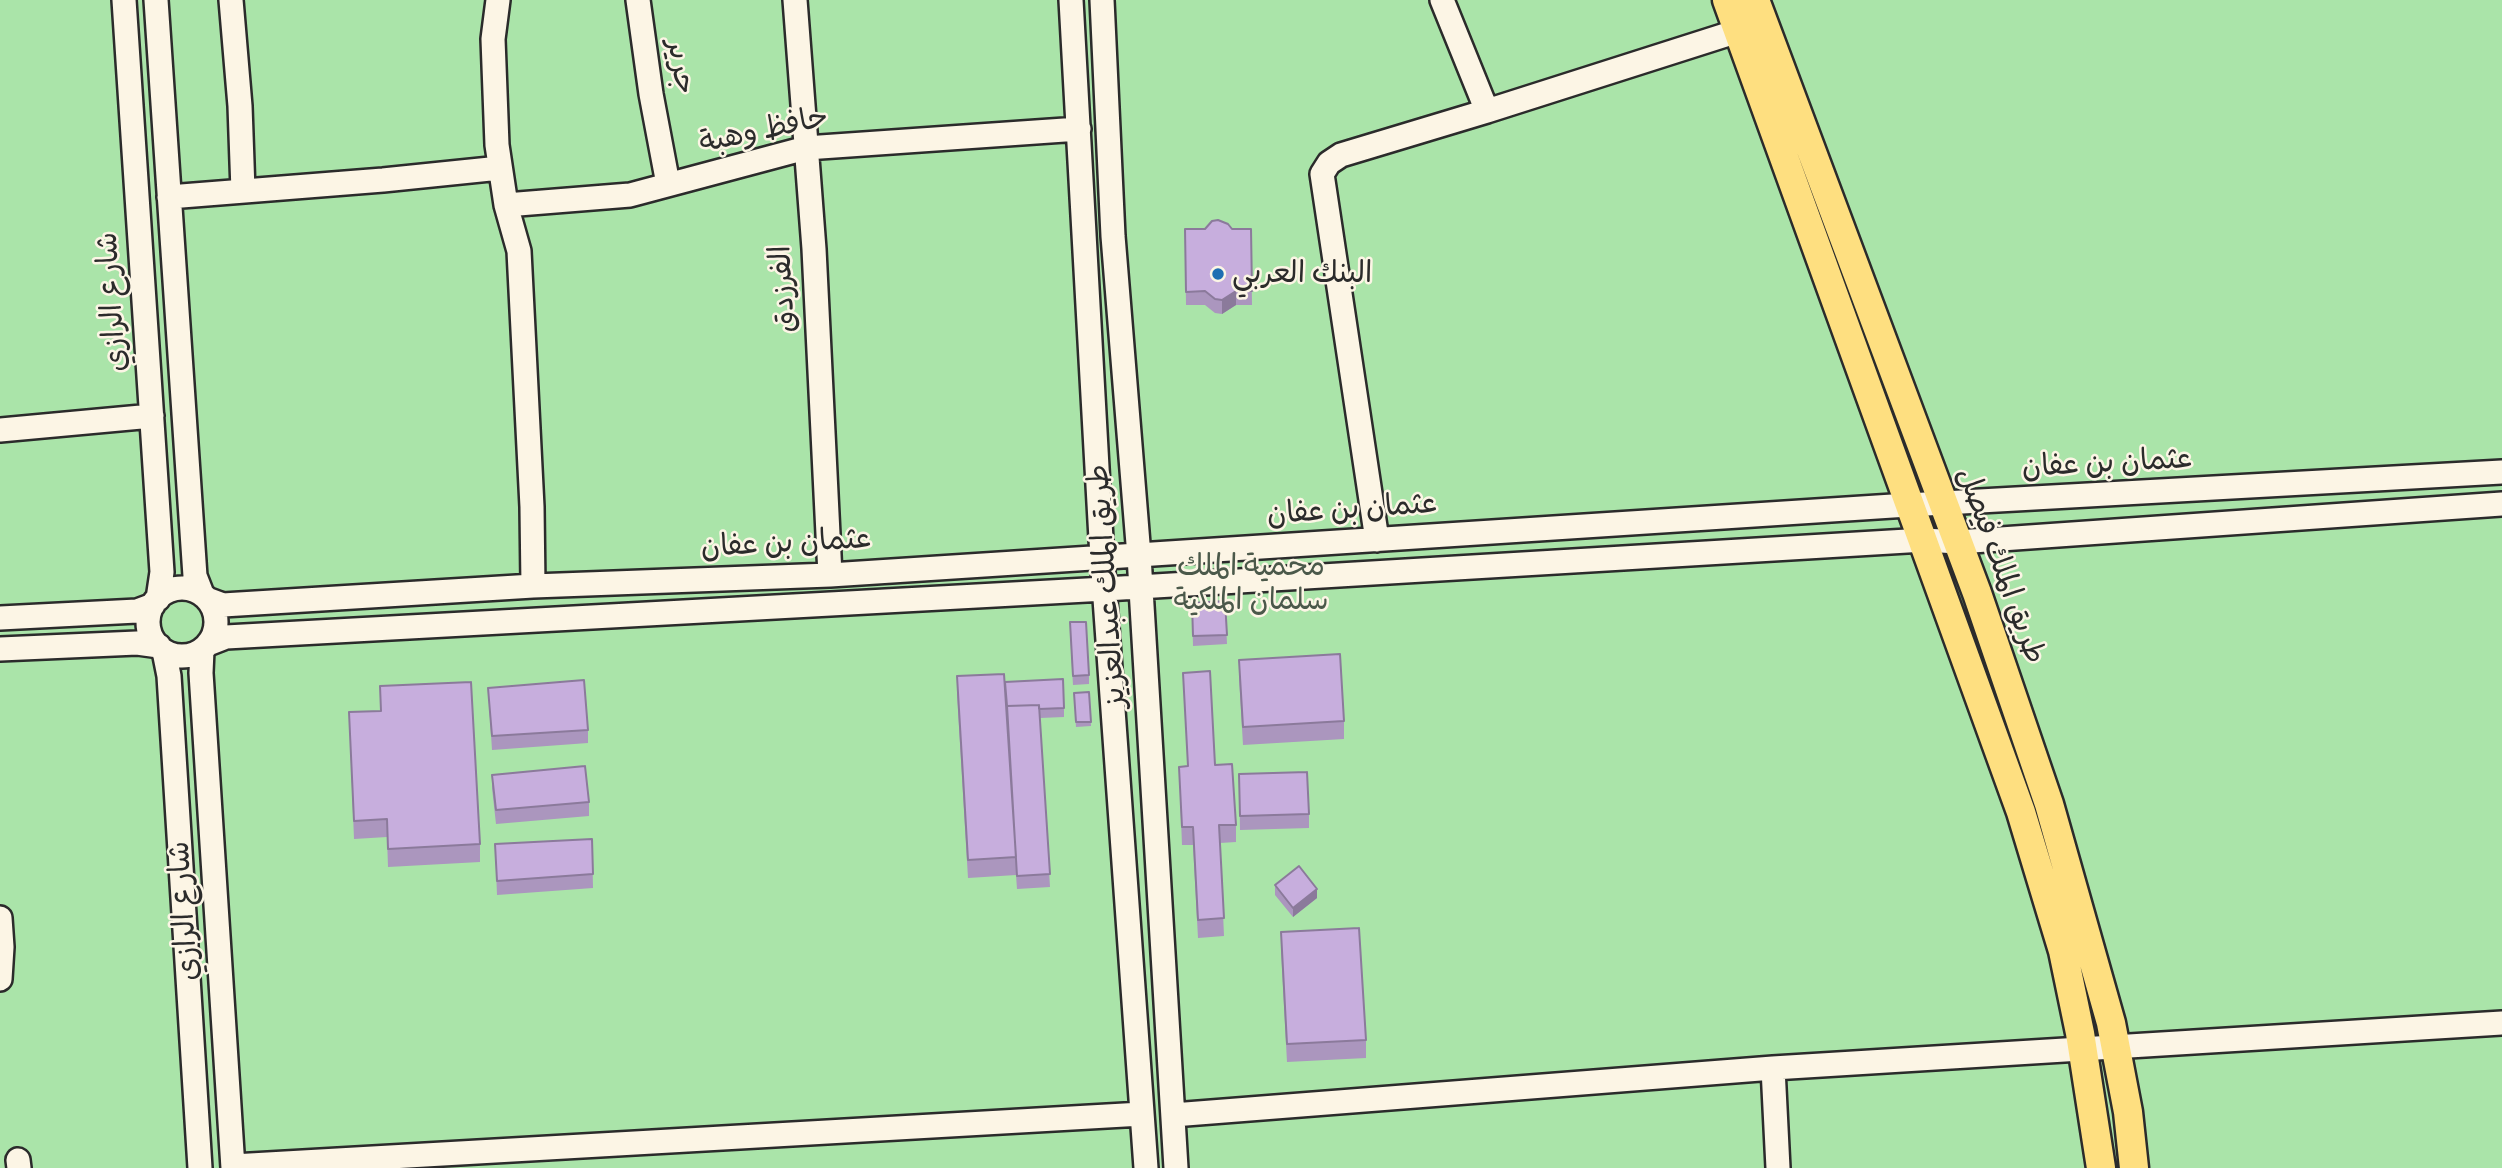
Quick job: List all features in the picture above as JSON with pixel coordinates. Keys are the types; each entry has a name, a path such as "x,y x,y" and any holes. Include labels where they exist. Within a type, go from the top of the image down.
{"main road":[{"name":"طريق الملك فيصل","path":"1727,0 2021,812 2063,951 2083,1049 2101,1168"},
{"name":"طريق الملك فيصل","path":"1755,0 1958,542 2049,804 2110,1023 2128,1112 2134,1168"}],"street":[{"name":"شارع الرازي","path":"124,0 162,572 155,602"},
{"path":"0,649 137,643 162,648 176,656 190,656 205,647 216,629 216,615 195,576 156,0"},
{"path":"231,0 240,106 243,191"},
{"path":"498,0 493,39 496,145 506,205 519,251 532,507 533,586"},
{"name":"جرير","path":"638,0 668,184"},
{"name":"الفرزدق","path":"795,0 814,249 830,575"},
{"name":"طريق الملك عبدالعزيز","path":"1071,0 1102,557 1146,1168"},
{"name":"طريق الملك عبدالعزيز","path":"1102,0 1113,236 1139,556 1176,1168"},
{"path":"1442,0 1487,111"},
{"path":"1377,540 1322,174 1329,163 1341,155 1738,31"},
{"name":"حافظ وهبة","path":"506,205 630,195 806,148 1079,129"},
{"path":"169,197 500,168"},
{"path":"0,430 152,416"},
{"name":"عثمان بن عفان","path":"204,596 223,605 533,586 830,575 1908,505 2502,472"},
{"name":"عثمان بن عفان","path":"205,647 226,637 1105,589 1924,540 1958,542 2502,504"},
{"path":"162,648 149,631 148,618 155,602 162,594 175,588 189,589 204,596"},
{"path":"0,618 137,611 155,602"},
{"name":"شارع الرازي","path":"205,647 201,673 233,1167"},
{"name":"شارع الرازي","path":"162,648 169,676 200,1168"},
{"path":"0,918 0,979"},
{"path":"1173,1115 1773,1068 2502,1023"},
{"path":"1773,1068 1778,1168"},
{"path":"233,1167 1142,1114"}],"green space":[{"name":"محمية الملك سلمان الملكية","path":"0,0 2502,0 2502,1168 0,1168"}],"building":[{"name":"البنك العربي","path":"1218,220 1232,229 1251,229 1252,291 1236,291 1222,300 1215,299 1205,291 1186,292 1185,229 1205,229 1212,221"},
{"path":"1225,601 1227,635 1193,636 1192,603"},
{"path":"1070,622 1086,622 1089,675 1073,676"},
{"path":"1340,654 1344,721 1243,727 1239,660"},
{"path":"1210,671 1215,765 1232,764 1236,825 1219,825 1224,918 1198,920 1193,827 1182,827 1179,767 1188,766 1183,673"},
{"path":"1004,674 1016,857 968,860 957,676"},
{"path":"1063,679 1064,708 1039,709 1039,705 1007,706 1005,682"},
{"path":"584,680 588,730 492,736 488,688"},
{"path":"471,682 480,844 388,849 387,819 354,821 349,712 381,711 380,686"},
{"path":"1089,692 1091,722 1076,722 1074,693"},
{"path":"1039,705 1050,874 1017,876 1007,706"},
{"path":"585,766 589,802 496,810 492,775"},
{"path":"1307,772 1309,814 1240,816 1239,774"},
{"path":"592,839 593,874 497,881 495,844"},
{"path":"1299,866 1317,889 1293,908 1275,885"},
{"path":"1359,928 1366,1040 1287,1044 1281,932"}],"place":[{"name":"البنك العربي","path":"1218,274"}]}
